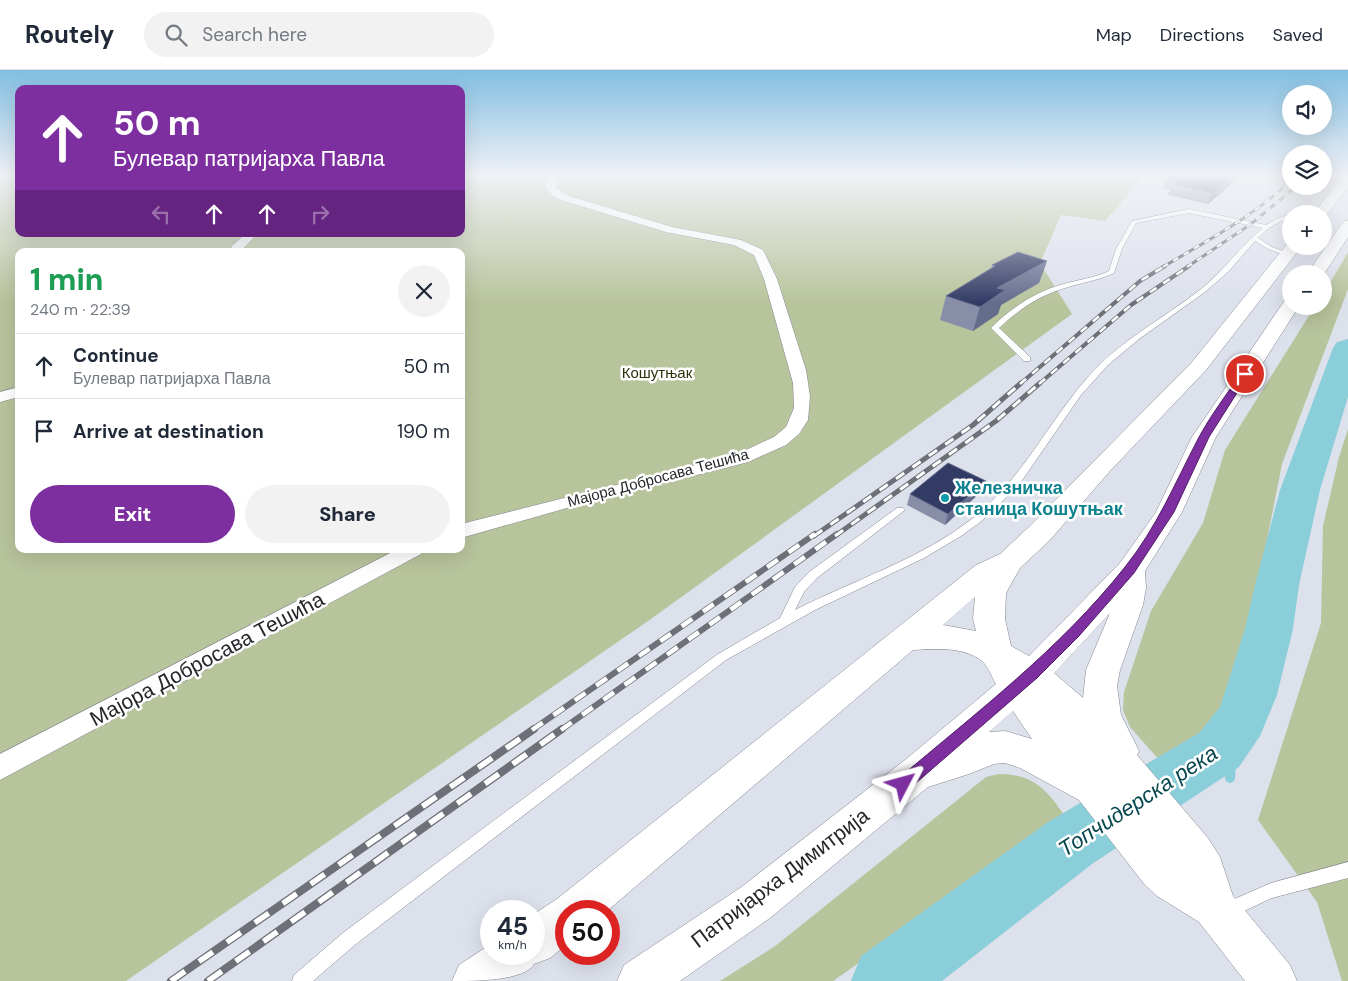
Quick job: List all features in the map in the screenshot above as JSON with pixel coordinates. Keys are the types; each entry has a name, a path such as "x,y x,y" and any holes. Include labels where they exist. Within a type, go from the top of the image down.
{"main road":[{"path":"1321,265 1348,225"},
{"path":"996,653 989,619 991,593 998,577 1010,561 1045,528 1101,466 1199,366 1287,255"},
{"name":"Патријарха Димитрија","path":"640,981 755,904 918,772 1024,681 1074,632 1130,570 1169,512 1204,437 1284,315"},
{"path":"587,900 941,608 986,572 1010,561"},
{"path":"1116,787 1125,758 1104,718 1100,700 1100,682 1131,598 1130,570"},
{"path":"904,638 937,636 963,640 996,653 1024,681 1036,717 1116,787 1177,862 1172,882 1217,911 1274,981"},
{"path":"918,772 969,758 990,748 1005,747 1116,787"},
{"path":"545,933 555,926"},
{"path":"476,981 500,965"}],"street":[{"name":"Мајора Добросава Тешића","path":"465,530 655,479 730,462 779,441 793,430 801,412 801,393 795,360 759,253 737,242 670,230 632,219"},
{"path":"236,248 248,237"},
{"path":"0,397 15,393"},
{"name":"Мајора Добросава Тешића","path":"0,768 406,553"}],"lane":[{"path":"1027,359 995,328 1014,310 1059,288 1102,277 1112,272 1119,249 1134,222 1151,219"},
{"path":"1223,219 1266,228"},
{"path":"300,981 358,932 689,680 730,652 785,620 931,550 978,519 1005,494 1026,470 1051,430 1090,379 1129,343 1218,278 1266,228 1282,220"},
{"path":"1256,239 1270,248 1282,249"},
{"path":"785,620 799,590 813,575 900,510"},
{"path":"1217,911 1271,891 1348,870"}],"green space":[{"name":"Кошутњак","path":"0,219 15,219 15,237 465,237 465,219 1059,219 1040,263 1072,314 651,619 126,981 0,981"},
{"name":"Кошутњак","path":"1087,219 1107,219 1105,221"},
{"path":"1348,252 1348,289 1282,464 1246,647 1227,706 1214,724 1161,762 1130,727 1123,710 1124,692 1151,611 1203,523 1225,450 1309,315 1332,315 1332,279"},
{"path":"1348,429 1348,981 1342,981 1317,902 1258,820 1321,623 1323,526 1339,457"},
{"path":"999,774 1022,777 1039,786 1053,800 1066,818 833,981 720,981 774,947 986,777"}],"building":[{"path":"1018,252 1047,261 997,288 1005,290 980,307 946,296 995,266 992,265"},
{"name":"Железничка станица Кошутњак","path":"948,463 986,481 948,514 910,494"}],"waterway":[{"name":"Топчидерска река","path":"886,981 1070,843 1219,750 1241,720 1251,695 1269,629 1277,585 1300,490 1348,348"},
{"path":"1230,779 1234,730"}],"railway":[{"path":"1163,267 1242,219"},
{"path":"1187,267 1258,219"},
{"path":"1020,384 1140,281 1165,266"},
{"path":"1039,384 1131,305 1189,266"},
{"path":"814,536 973,425 1021,383"},
{"path":"835,536 996,421 1040,383"},
{"path":"532,730 815,534"},
{"path":"561,730 837,534"},
{"path":"171,981 534,729"},
{"path":"208,981 562,729"}],"place":[{"name":"Железничка станица Кошутњак","path":"945,498"}],"route":[{"path":"903,784 1032,674 1074,632 1130,570 1169,512 1204,437 1245,374"}]}
